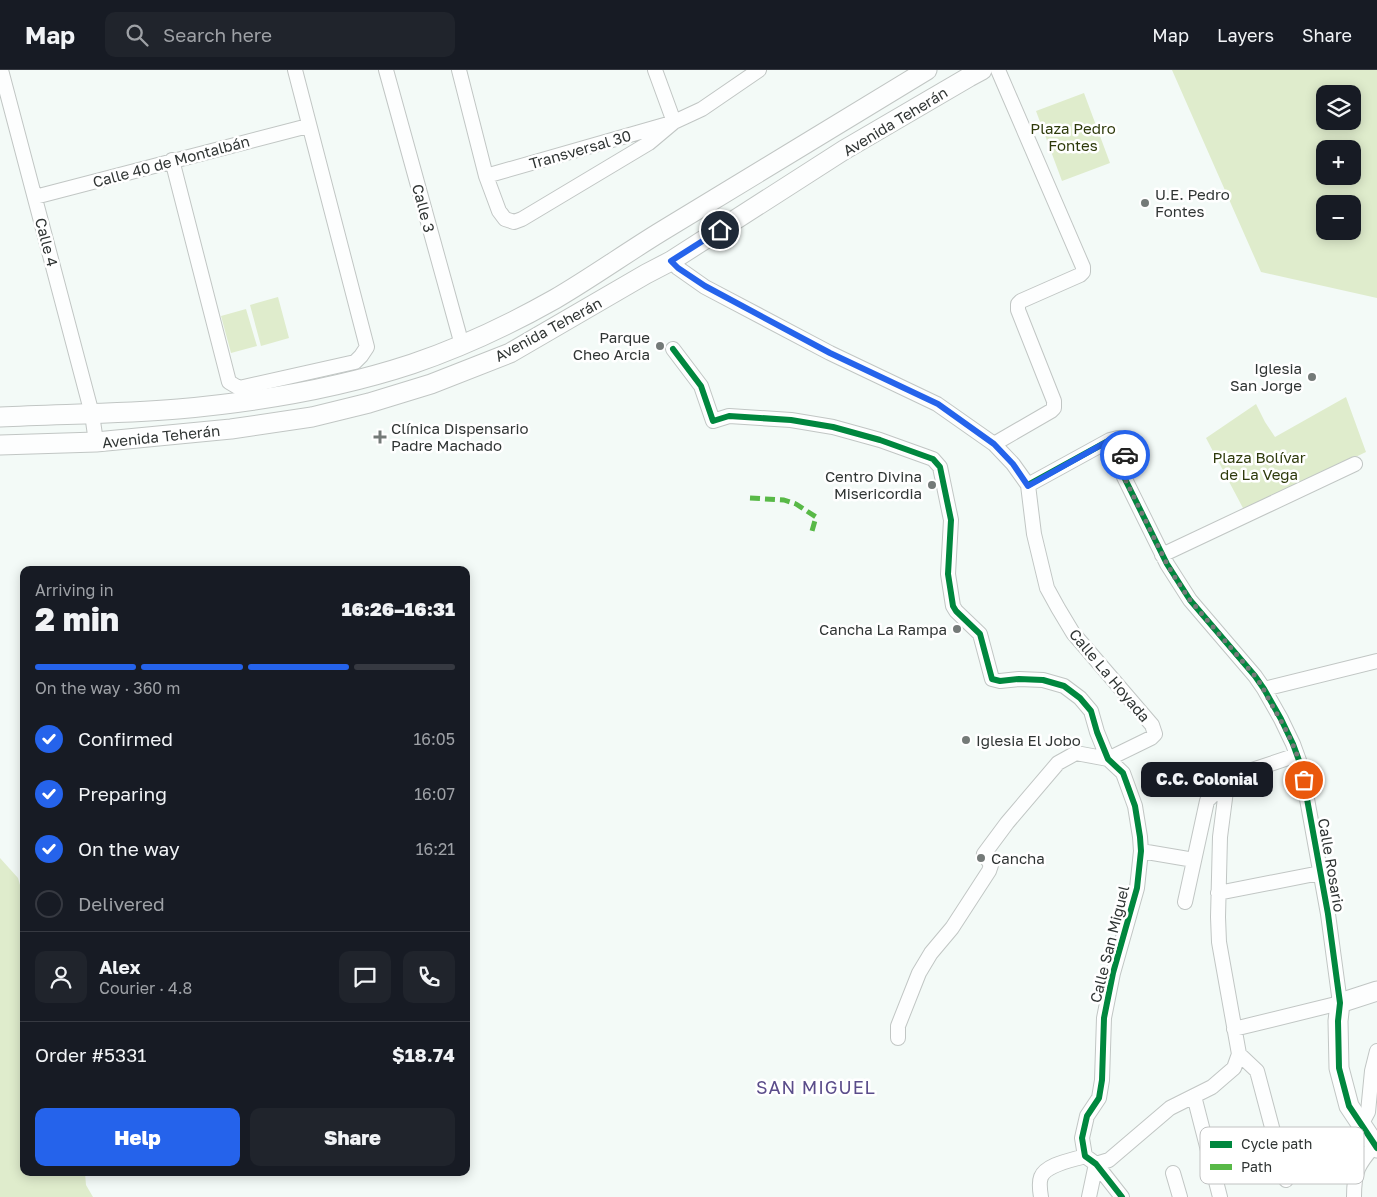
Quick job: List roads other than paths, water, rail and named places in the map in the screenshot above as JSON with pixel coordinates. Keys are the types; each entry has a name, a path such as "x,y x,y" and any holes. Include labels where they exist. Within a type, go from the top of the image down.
{"main road":[{"name":"Avenida Teherán","path":"0,417 178,409 244,402 364,378 462,346 497,330 555,299 927,70"},
{"name":"Avenida Teherán","path":"0,445 96,442 231,429 312,418 431,384 510,353 671,261 844,150 972,72"},
{"path":"1340,1003 1377,991"},
{"name":"Calle Rosario","path":"1340,1003 1338,1022 1339,1068 1349,1106 1361,1125"},
{"name":"Calle Rosario","path":"1364,1129 1376,1146"}],"street":[{"name":"Calle 4","path":"1,70 92,414 96,442"},
{"path":"172,160 229,382 239,388 355,362 362,356 367,347 308,126 295,70"},
{"name":"Calle 3","path":"386,70 462,346"},
{"path":"459,70 486,176 499,211 505,219 514,222 522,220 645,138"},
{"path":"655,70 674,122"},
{"name":"Transversal 30","path":"486,176 645,138 674,122 702,110 759,70"},
{"path":"994,444 1054,408 1054,402 1018,310 1018,304 1083,272 1083,267 998,70"},
{"name":"Calle 40 de Montalbán","path":"35,196 308,126"},
{"name":"Calle La Hoyada","path":"671,261 705,286 830,353 938,404 994,444 1013,464 1028,486 1034,534 1048,588 1058,608 1073,633 1152,725 1155,734 1151,738 1108,758"},
{"name":"Calle San Miguel","path":"673,348 700,386 713,421 729,416 791,420 833,427 933,458 940,467 950,520 948,574 953,606 980,634 992,679 1000,681 1019,678 1043,680 1064,686 1080,698 1091,711 1097,732 1108,758 1123,773 1135,806 1140,837 1140,851 1137,888 1112,973 1104,1018 1102,1080 1099,1098 1087,1116 1082,1138 1090,1160 1089,1197"},
{"name":"Calle Rosario","path":"1028,486 1110,440 1118,438 1125,440 1127,445 1122,462 1122,471 1162,555 1190,600 1264,689 1281,719 1297,755 1301,766 1328,914 1340,1003"},
{"path":"1162,555 1354,464"},
{"path":"1264,689 1377,661"},
{"path":"898,1038 898,1026 919,973 931,954 952,928 989,871 991,865 984,854 996,836 1058,763 1076,753 1108,758"},
{"path":"1185,902 1207,802 1220,788 1243,773 1297,755"},
{"path":"1041,1197 1041,1177 1046,1169 1055,1165 1090,1160 1109,1160 1170,1108 1212,1087 1234,1068 1239,1054 1219,942 1220,837 1227,783"},
{"path":"1140,851 1194,860"},
{"path":"1218,893 1320,874"},
{"path":"1234,1029 1340,1003"},
{"path":"1361,1125 1368,1112 1372,1071 1377,1051"},
{"path":"1239,1054 1257,1071 1272,1127"},
{"path":"1194,1096 1202,1127"},
{"path":"1364,1159 1376,1146"},
{"path":"1090,1160 1122,1197"},
{"path":"1173,1173 1180,1197"},
{"path":"1217,1184 1220,1197"},
{"path":"1354,1184 1354,1197"}],"place":[{"name":"U.E. Pedro Fontes","path":"1145,203"},
{"name":"Parque Cheo Arcia","path":"660,346"},
{"name":"Iglesia San Jorge","path":"1312,377"},
{"name":"Clínica Dispensario Padre Machado","path":"380,437"},
{"name":"Centro Divina Misericordia","path":"932,485"},
{"name":"Cancha La Rampa","path":"957,629"},
{"name":"Iglesia El Jobo","path":"966,740"},
{"name":"C.C. Colonial","path":"1304,780"},
{"name":"Cancha","path":"981,858"}],"district":[{"name":"SAN MIGUEL","path":"816,1087"}],"park label":[{"name":"Plaza Pedro Fontes","path":"1073,136"},
{"name":"Plaza Bolívar de La Vega","path":"1259,466"}]}
